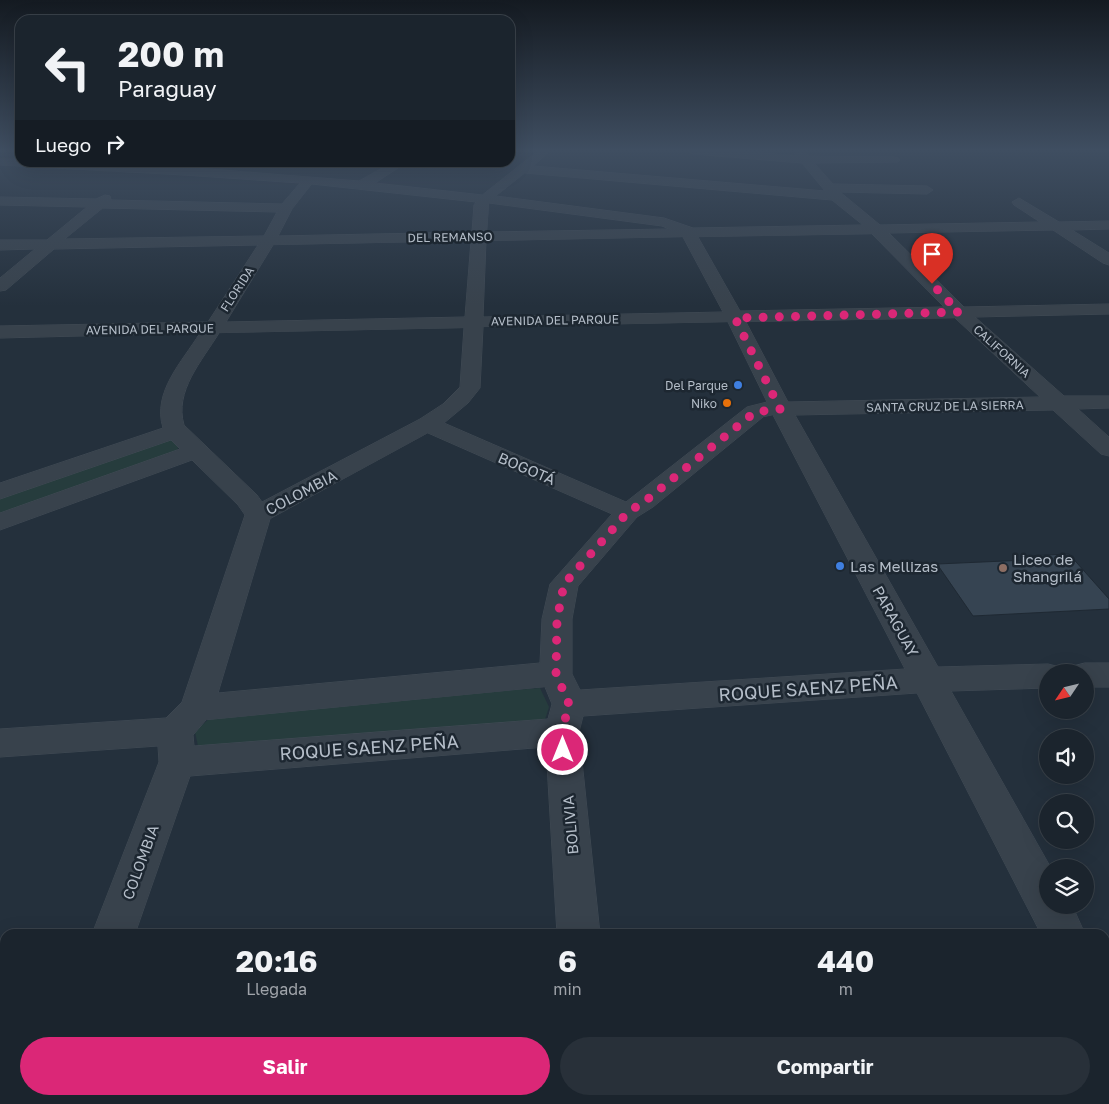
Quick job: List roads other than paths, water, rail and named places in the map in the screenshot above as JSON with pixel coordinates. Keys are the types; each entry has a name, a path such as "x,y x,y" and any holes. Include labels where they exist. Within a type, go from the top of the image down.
{"street":[{"path":"50,203 286,208"},
{"name":"FLORIDA","path":"175,431 170,418 172,396 211,328 291,203"},
{"name":"COLOMBIA","path":"115,929 258,515 426,424 455,406 470,388 483,203"},
{"path":"520,203 664,222 682,227 690,233"},
{"name":"CALIFORNIA","path":"845,203 876,229 959,312 1109,449"},
{"path":"1020,203 1109,260"},
{"path":"0,286 99,204"},
{"name":"DEL REMANSO","path":"0,245 1109,225"},
{"name":"PARAGUAY","path":"690,233 780,409 1039,887"},
{"name":"AVENIDA DEL PARQUE","path":"0,332 1109,309"},
{"name":"SANTA CRUZ DE LA SIERRA","path":"780,409 1109,402"},
{"name":"BOLIVIA","path":"579,929 565,718 556,674 557,620 564,584 628,512 644,502 755,412 780,409"},
{"name":"BOGOTÁ","path":"426,424 628,512"},
{"path":"0,491 175,431 248,500 258,515"},
{"path":"0,522 196,450"},
{"name":"ROQUE SAENZ PEÑA","path":"183,734 556,674"},
{"path":"1094,676 1109,675"},
{"name":"ROQUE SAENZ PEÑA","path":"0,742 565,718 928,680 1039,676"},
{"name":"PARAGUAY","path":"1053,914 1061,929"}],"place":[{"name":"Del Parque","path":"738,385"},
{"name":"Niko","path":"727,403"},
{"name":"Las Mellizas","path":"840,566"},
{"name":"Liceo de Shangrilá","path":"1003,568"}]}
